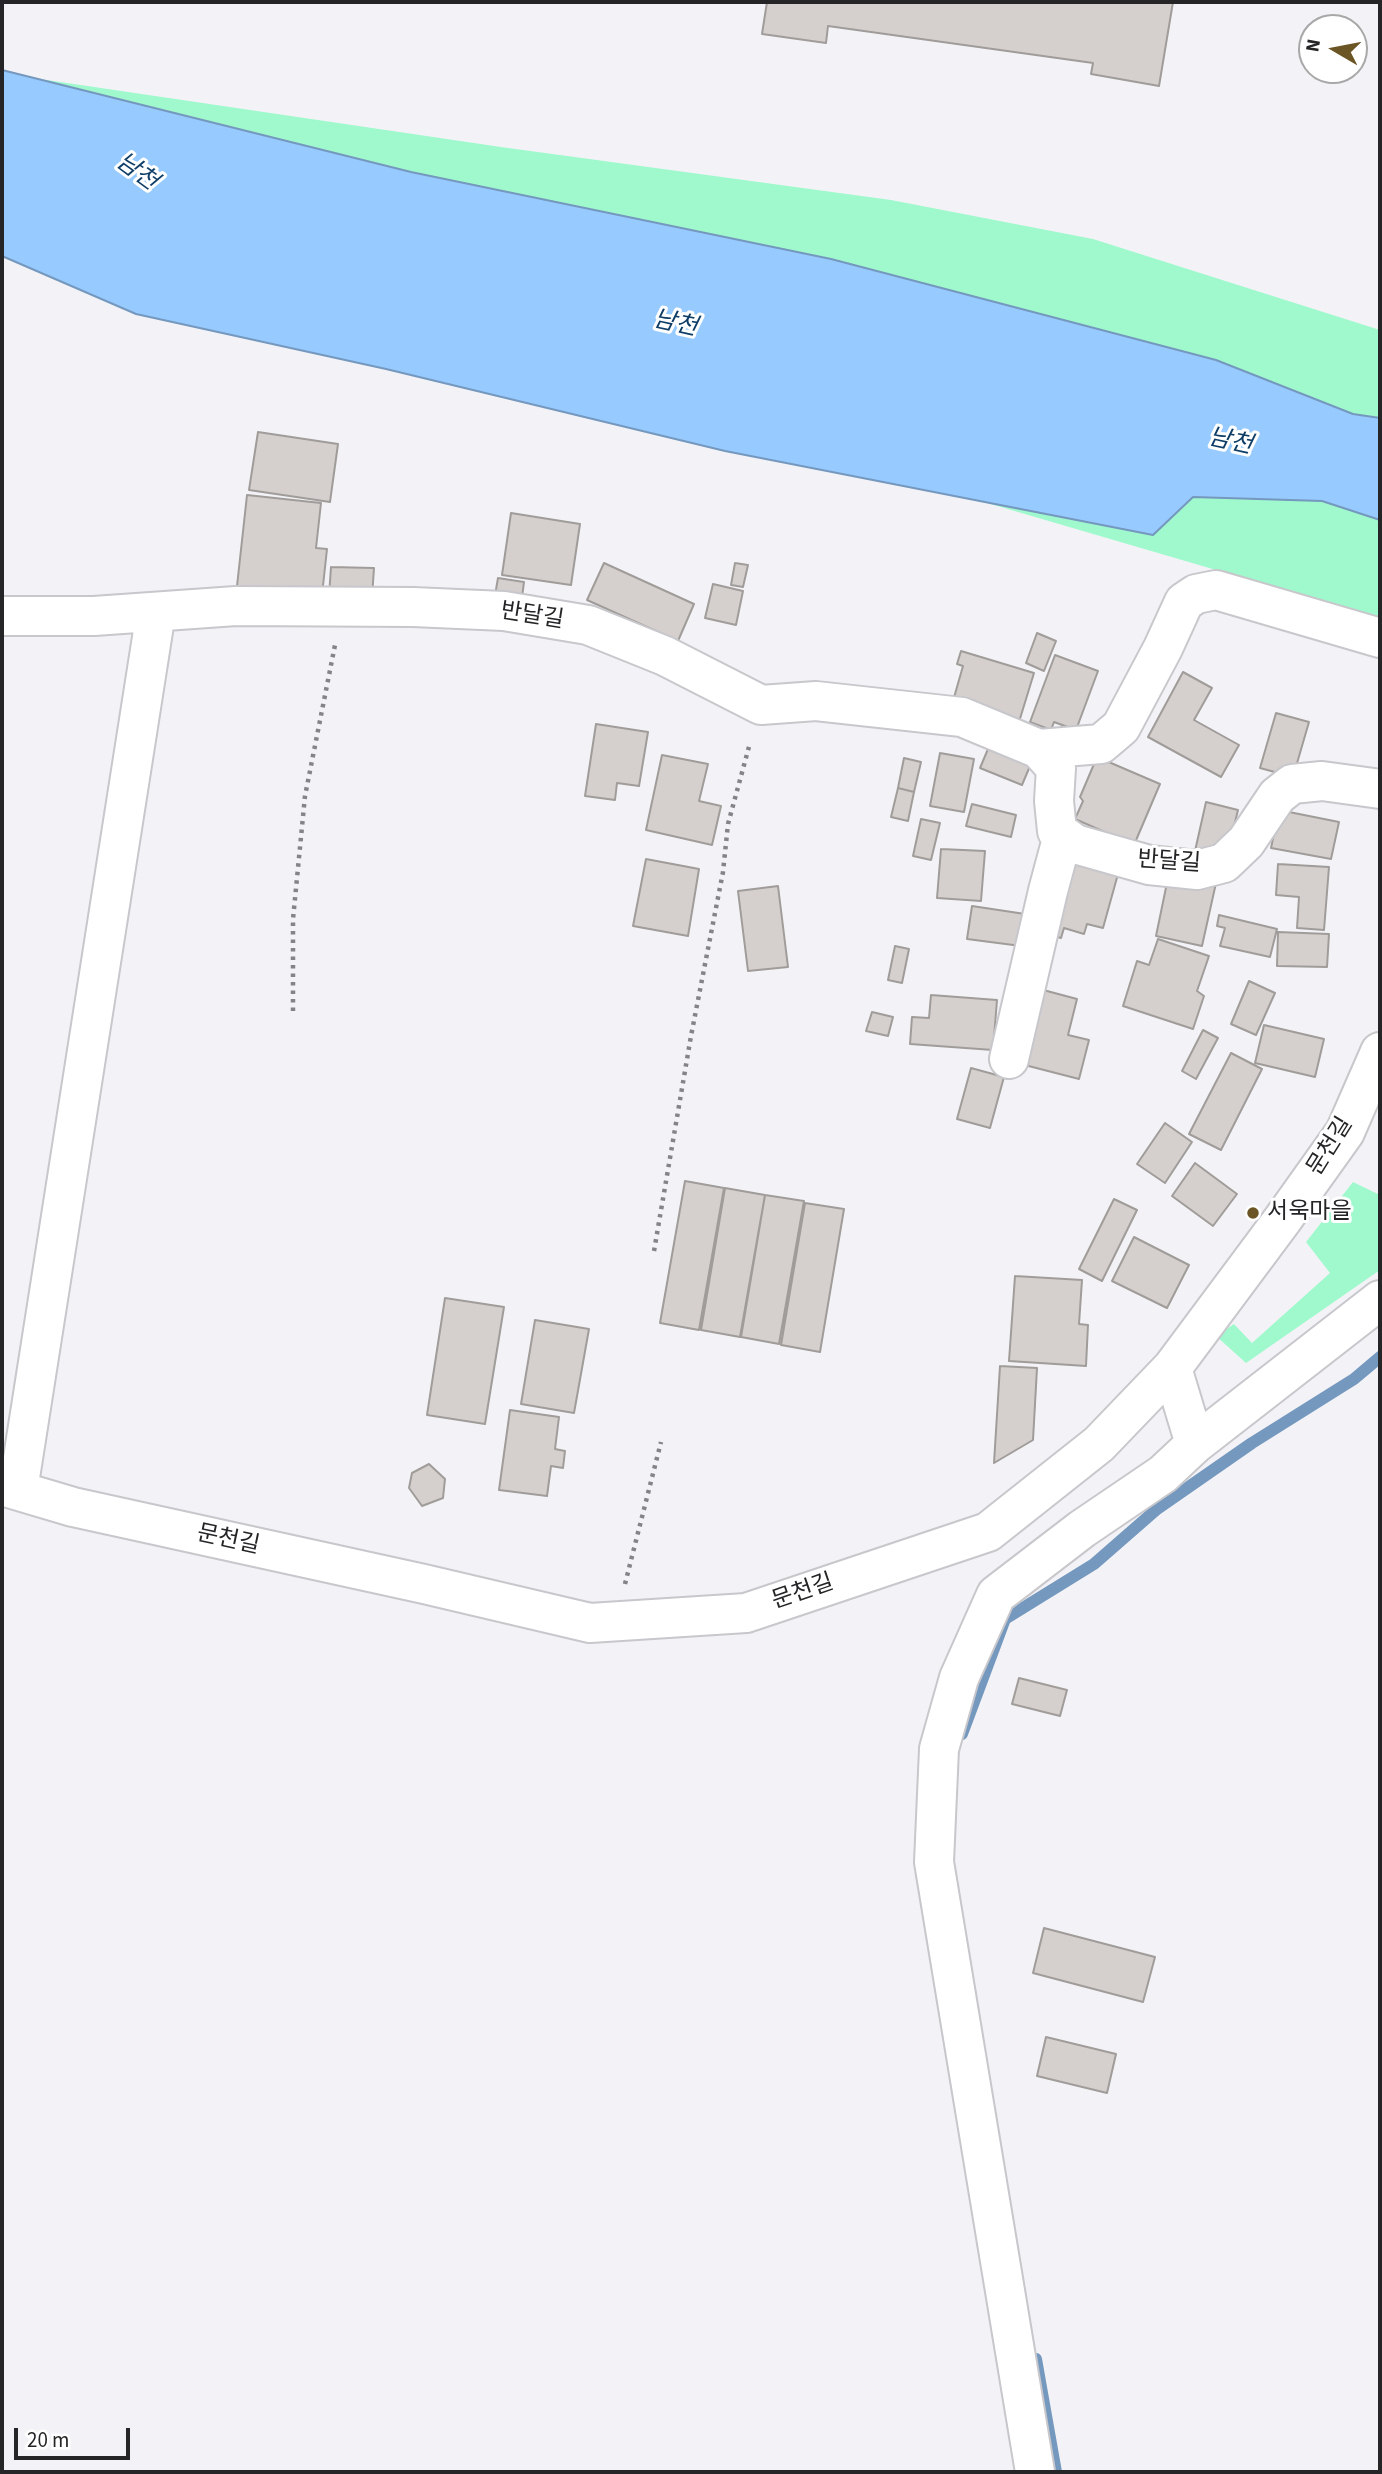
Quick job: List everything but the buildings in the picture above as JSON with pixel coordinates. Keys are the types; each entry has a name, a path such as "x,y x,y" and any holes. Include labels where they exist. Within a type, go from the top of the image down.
{"street":[{"path":"1039,749 1101,744 1121,727 1184,602 1196,594 1216,590 1380,638"},
{"name":"반달길","path":"2,616 94,616 236,606 504,611 588,625 665,656 761,705"},
{"path":"10,1488 156,612"},
{"path":"761,705 816,701 962,717 1039,749 1056,768 1054,801 1058,831 1063,835 1009,1059"},
{"name":"반달길","path":"1063,835 1075,844 1115,857 1149,865 1196,870 1224,863 1246,842 1277,796 1292,785 1322,781 1380,789"},
{"name":"문천길","path":"10,1488 73,1507 590,1623 746,1613 988,1532 1099,1444 1172,1368 1345,1132 1380,1052"},
{"path":"1035,2472 934,1862 939,1749 959,1678 996,1595 1082,1529 1163,1474 1195,1444 1380,1300"},
{"path":"1172,1368 1195,1444"}],"path":[{"path":"293,1011 293,919 304,796 343,607"},
{"path":"654,1251 691,1036 723,872 728,824 761,705"},
{"path":"615,1622 661,1442"}],"green space":[{"path":"40,79 501,147 891,200 1093,239 1380,330 1380,418 1353,414"},
{"path":"1193,497 1322,501 1380,520 1380,618 977,500 1153,534"},
{"path":"1353,1182 1380,1195 1380,1270 1246,1363 1216,1336 1234,1324 1252,1343 1330,1273 1306,1242"}],"water":[{"name":"남천","path":"2,70 411,172 831,259 1216,360 1353,414 1380,418 1380,520 1322,501 1193,497 1153,535 725,451 386,369 136,314 2,256"}],"waterway":[{"path":"962,1734 1005,1619 1094,1564 1157,1509 1252,1443 1354,1379 1380,1357"},
{"path":"1036,2359 1056,2472"}],"place":[{"name":"서욱마을","path":"1253,1213"}]}
